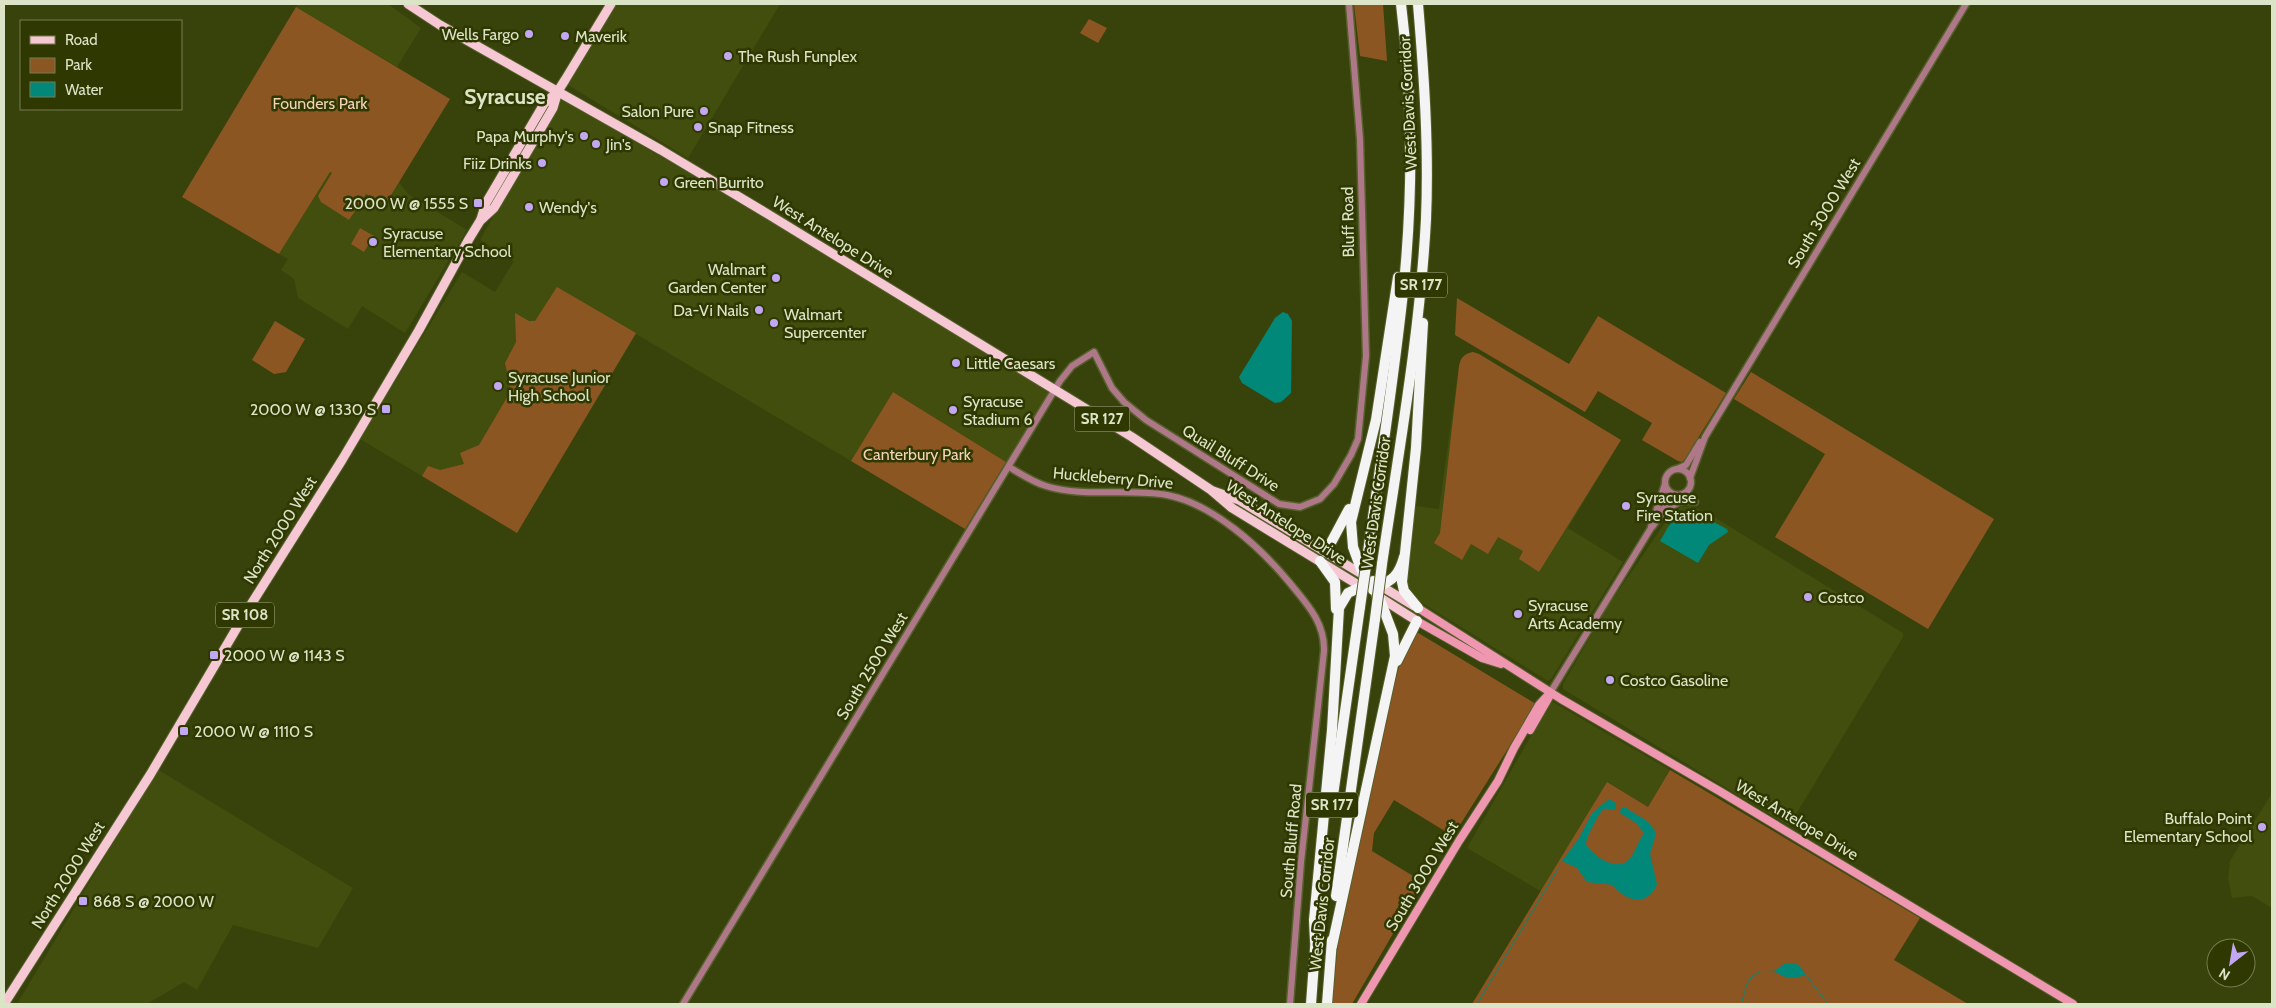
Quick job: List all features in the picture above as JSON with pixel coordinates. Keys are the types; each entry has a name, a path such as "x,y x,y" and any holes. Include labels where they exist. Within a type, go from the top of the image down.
{"highway":[{"name":"West Davis Corridor","path":"1311,1004 1323,869 1398,336 1405,271 1408,214 1409,105 1402,4"},
{"name":"West Davis Corridor","path":"1327,1004 1346,821 1419,308 1426,221 1425,91 1418,4"},
{"path":"1332,946 1392,674 1394,640 1353,547 1350,529 1376,420 1408,214"},
{"path":"1418,608 1402,585 1418,422 1427,244 1426,221"},
{"path":"1326,552 1346,516 1362,476"},
{"path":"1337,619 1343,598 1398,573 1404,557"},
{"path":"1316,941 1314,920 1332,730 1337,619 1335,582 1320,562"},
{"path":"1392,674 1405,642 1417,621"}],"main road":[{"name":"West Antelope Drive","path":"408,4 440,25 558,91 764,212 1055,390 1146,446 1211,490 1232,508 1320,562 1418,608 1487,650 1503,664 1550,693 1721,792 2073,1004"},
{"path":"558,91 611,4"},
{"name":"North 2000 West","path":"4,1004 170,742 245,614 401,362 451,269 480,221 486,203 544,104 558,91"},
{"name":"West Antelope Drive","path":"1211,490 1239,500 1326,552 1417,621 1482,658 1503,664"},
{"name":"South 3000 West","path":"1361,1004 1508,762 1515,755 1544,708 1550,693"}],"street":[{"name":"Bluff Road","path":"1349,4 1360,139 1366,356 1358,439"},
{"name":"South 3000 West","path":"1677,469 1686,465 1705,437 1966,4"},
{"name":"Quail Bluff Drive","path":"1094,352 1112,388 1124,402 1146,420 1270,499 1284,505 1304,506 1316,502 1324,496 1348,460 1358,439"},
{"name":"South 2500 West","path":"683,1004 1055,390 1072,366 1094,352"},
{"name":"South 3000 West","path":"1690,478 1705,437"},
{"name":"Huckleberry Drive","path":"1009,467 1033,481 1051,488 1162,494 1182,499 1203,509 1247,538 1271,560 1314,614 1322,631 1324,651"},
{"path":"1677,469 1685,472 1690,478 1688,490 1678,495 1668,490 1665,484 1667,476 1677,469"},
{"name":"South 3000 West","path":"1651,528 1665,484"},
{"name":"South 3000 West","path":"1550,693 1651,528 1658,521 1667,503 1678,495"},
{"path":"1658,521 1674,504 1686,500 1695,502"},
{"name":"South Bluff Road","path":"1290,1004 1301,862 1324,651"}],"shaded area":[{"path":"298,4 388,4 421,28 397,67 296,7"},
{"path":"617,4 780,4 688,158 568,85"},
{"path":"560,97 1051,388 1006,462 893,392 851,461 636,334 517,533 360,439 462,272 495,292 514,261 480,240"},
{"name":"Syracuse Elementary School","path":"330,172 385,205 399,182 408,194 467,230 405,333 362,306 348,329 298,298 294,279 281,270 288,259 279,254"},
{"path":"1473,352 1621,440 1568,528 1623,562 1548,681 1414,598 1405,579 1416,506 1439,509 1459,366 1461,359 1466,354"},
{"path":"1691,506 1706,512 1903,633 1903,637 1789,826 1563,689 1563,684 1608,606 1671,514 1681,507"},
{"path":"1551,701 1670,770 1648,807 1607,782 1542,892 1467,848"},
{"path":"157,769 353,888 318,948 233,925 197,990 184,982 147,1004 17,1004"},
{"name":"Buffalo Point Elementary School","path":"2272,793 2272,908 2252,896 2232,898 2228,878 2230,861"}],"green space":[{"path":"1354,4 1383,4 1387,61 1360,56"},
{"name":"Founders Park","path":"296,7 450,99 385,205 366,194 349,220 321,202 318,196 332,173 330,172 279,254 182,197"},
{"path":"1089,19 1107,28 1098,43 1080,33"},
{"path":"360,228 374,236 364,252 351,244"},
{"path":"557,287 636,333 517,533 422,476 428,466 440,470 464,464 460,453 479,445 509,394 510,385 505,363 516,342 515,313 529,321 535,321"},
{"path":"1457,298 1569,364 1598,316 1726,393 1685,459 1682,462 1678,461 1642,440 1652,423 1598,391 1585,412 1455,335"},
{"path":"275,321 305,339 286,372 274,374 252,360"},
{"path":"1473,352 1621,440 1539,572 1519,559 1523,551 1498,537 1488,554 1471,544 1462,560 1434,543 1440,533 1459,366 1463,356"},
{"path":"1751,372 1994,519 1928,629 1775,537 1825,454 1734,399"},
{"name":"Canterbury Park","path":"893,392 1006,462 965,529 851,461"},
{"path":"1415,631 1536,704 1453,836 1394,800 1374,833 1372,851 1423,882 1352,1004 1332,1004 1339,931 1390,695 1404,652"},
{"path":"1670,770 1920,918 1894,960 1968,1004 1472,1004 1607,782 1648,807"}],"water":[{"path":"1283,312 1288,314 1292,321 1291,393 1281,402 1275,403 1242,383 1239,377 1275,318"},
{"path":"1693,511 1727,529 1728,532 1709,545 1698,563 1660,541 1676,517"},
{"path":"1609,799 1616,803 1615,810 1604,809 1602,811 1590,831 1586,844 1600,858 1607,862 1620,864 1626,862 1631,857 1644,833 1636,823 1620,813 1621,808 1626,807 1651,824 1656,834 1650,854 1657,884 1653,891 1643,899 1636,900 1630,898 1618,891 1613,885 1587,882 1577,868 1562,861 1579,838 1592,813"},
{"path":"1792,963 1799,965 1806,975 1789,978 1774,971 1784,964"}],"waterway":[{"path":"1477,1004 1558,869"},
{"path":"1770,972 1774,971"},
{"path":"1741,1004 1748,982 1760,972"},
{"path":"1806,975 1828,1004"}],"place":[{"name":"Wells Fargo","path":"529,34"},
{"name":"Maverik","path":"565,36"},
{"name":"The Rush Funplex","path":"728,56"},
{"name":"Salon Pure","path":"704,111"},
{"name":"Snap Fitness","path":"698,127"},
{"name":"Papa Murphy's","path":"584,136"},
{"name":"Jin's","path":"596,144"},
{"name":"Fiiz Drinks","path":"542,163"},
{"name":"Green Burrito","path":"664,182"},
{"name":"2000 W @ 1555 S","path":"478,203"},
{"name":"Wendy's","path":"529,207"},
{"name":"Syracuse Elementary School","path":"373,242"},
{"name":"Walmart Garden Center","path":"776,278"},
{"name":"Da-Vi Nails","path":"759,310"},
{"name":"Walmart Supercenter","path":"774,323"},
{"name":"Little Caesars","path":"956,363"},
{"name":"Syracuse Junior High School","path":"498,386"},
{"name":"2000 W @ 1330 S","path":"386,409"},
{"name":"Syracuse Stadium 6","path":"953,410"},
{"name":"Syracuse Fire Station","path":"1626,506"},
{"name":"Costco","path":"1808,597"},
{"name":"Syracuse Arts Academy","path":"1518,614"},
{"name":"2000 W @ 1143 S","path":"214,655"},
{"name":"Costco Gasoline","path":"1610,680"},
{"name":"2000 W @ 1110 S","path":"184,731"},
{"name":"Buffalo Point Elementary School","path":"2262,827"},
{"name":"868 S @ 2000 W","path":"83,901"}],"district":[{"name":"Syracuse","path":"505,96"}]}
